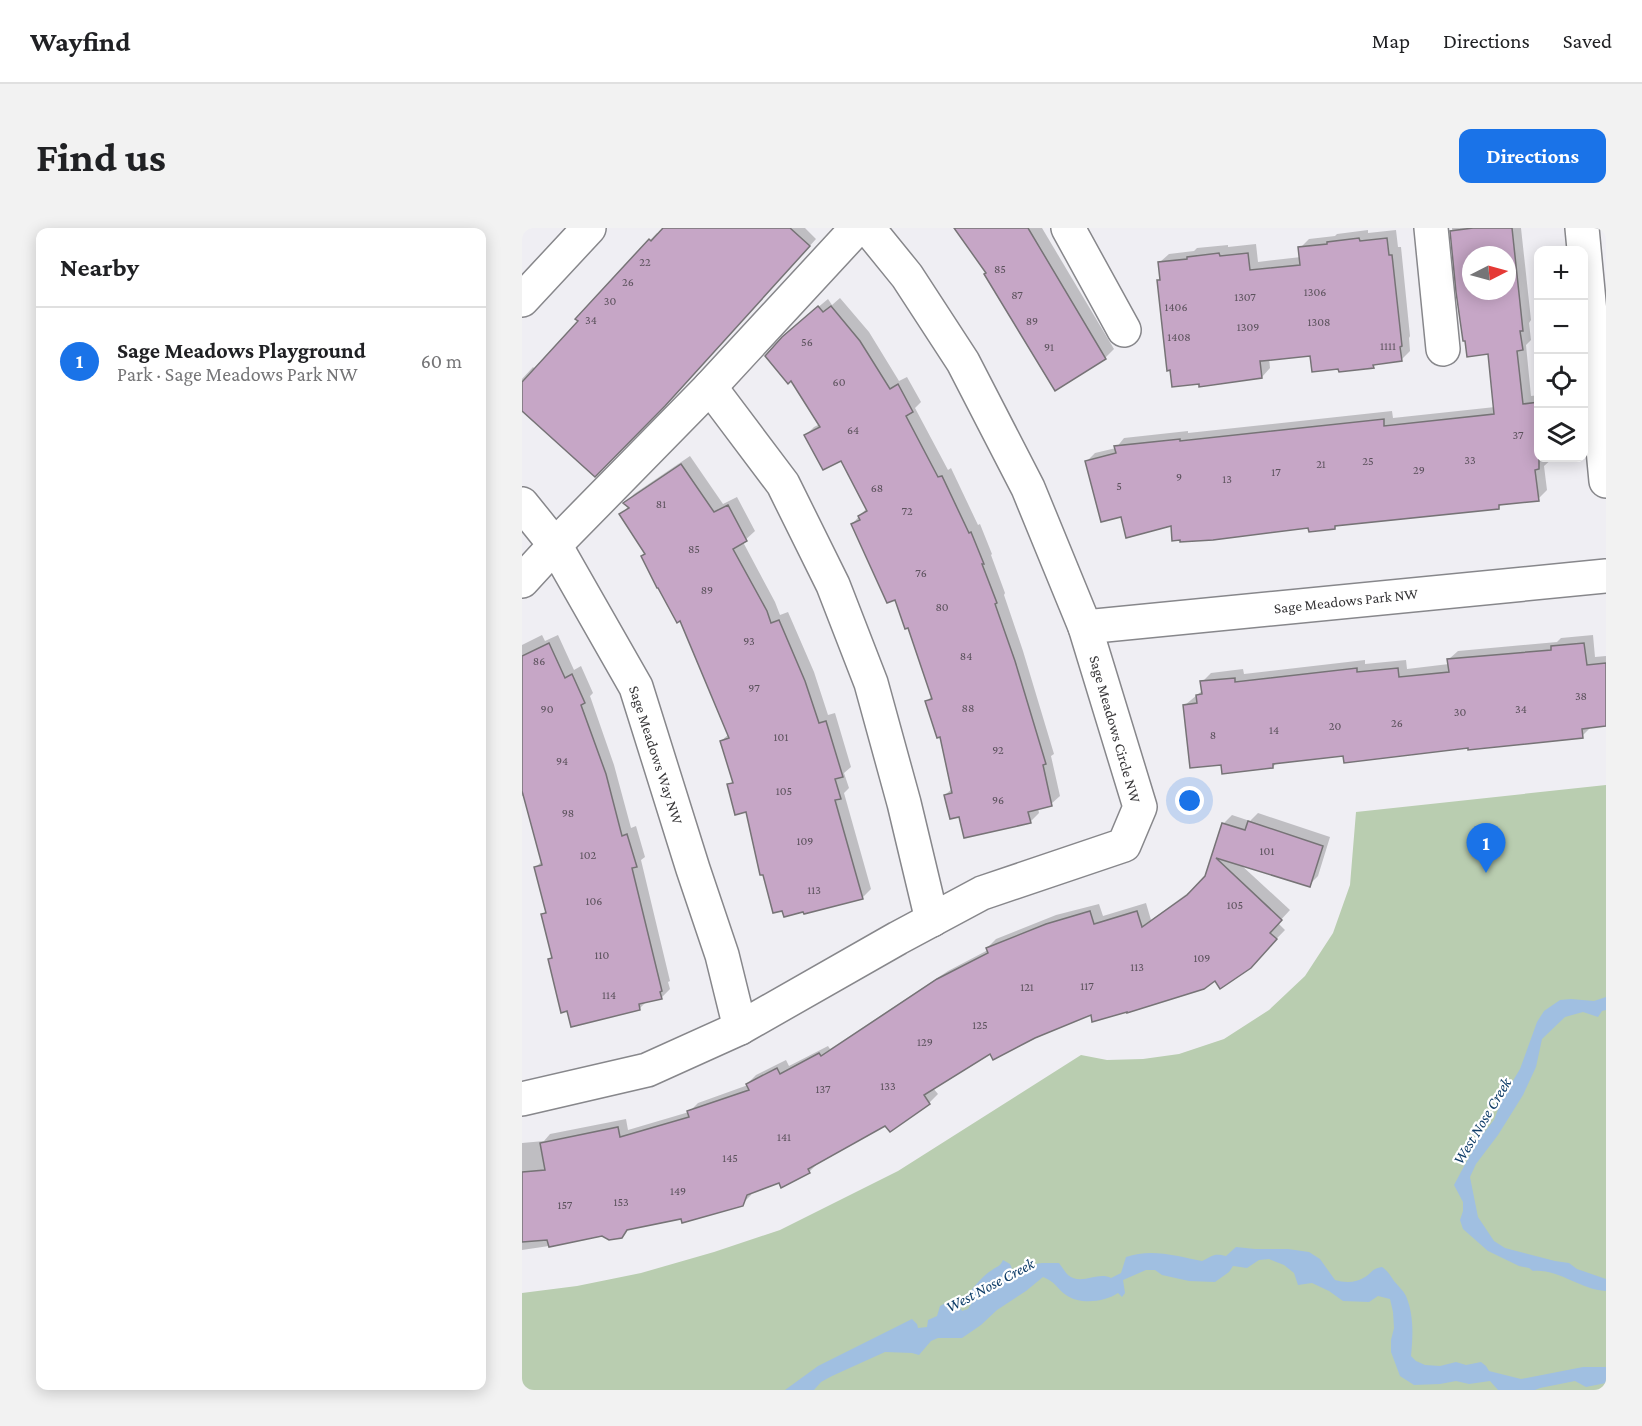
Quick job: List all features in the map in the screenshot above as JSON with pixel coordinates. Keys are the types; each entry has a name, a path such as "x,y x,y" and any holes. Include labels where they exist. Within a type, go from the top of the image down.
{"street":[{"path":"522,300 589,228"},
{"path":"522,581 555,544 710,387 857,228"},
{"name":"Sage Meadows Circle NW","path":"522,1099 647,1070 740,1028 982,893 1124,845 1140,807 1085,627 1028,488 963,362 907,276 868,228"},
{"path":"1068,228 1124,330"},
{"path":"1431,228 1443,349"},
{"path":"1582,228 1606,481"},
{"path":"710,387 783,484 833,585 871,683 904,802 932,920"},
{"name":"Sage Meadows Way NW","path":"522,504 555,544 636,687 722,955 740,1028"},
{"name":"Sage Meadows Park NW","path":"1085,627 1606,576"}],"green space":[{"path":"1606,785 1606,1390 522,1390 522,1293 577,1286 641,1273 780,1230 898,1171 1081,1055 1107,1060 1143,1059 1179,1054 1224,1039 1269,1010 1305,976 1333,933 1350,885 1356,812"}],"water":[{"path":"1606,997 1606,1010 1602,1011 1598,1017 1583,1012 1565,1017 1542,1039 1536,1067 1523,1095 1498,1135 1476,1164 1470,1177 1478,1217 1494,1241 1505,1248 1569,1263 1577,1269 1606,1279 1606,1291 1587,1287 1552,1273 1533,1271 1488,1251 1463,1229 1460,1220 1463,1202 1454,1185 1478,1140 1494,1120 1502,1099 1520,1069 1537,1022 1544,1011 1560,1000 1594,1001"},
{"name":"West Nose Creek","path":"1236,1247 1309,1252 1320,1259 1335,1280 1343,1282 1358,1280 1382,1267 1406,1296 1412,1318 1411,1356 1425,1365 1440,1366 1456,1362 1466,1365 1481,1362 1489,1371 1521,1379 1583,1367 1606,1367 1606,1383 1586,1387 1575,1381 1535,1390 1498,1390 1490,1381 1469,1384 1456,1381 1414,1385 1400,1376 1391,1352 1394,1328 1390,1299 1378,1296 1369,1302 1343,1301 1312,1283 1298,1285 1294,1273 1284,1265 1269,1259 1259,1260 1247,1268 1233,1266 1229,1272 1215,1282 1189,1281 1162,1275 1155,1270 1146,1270 1123,1280 1125,1293 1122,1297 1118,1293 1106,1299 1092,1301 1072,1298 1043,1277 962,1338 938,1338 931,1341 919,1355 885,1352 832,1376 821,1382 814,1390 785,1390 818,1366 912,1319 918,1328 927,1327 928,1320 937,1316 940,1306 951,1300 956,1302 962,1311 968,1309 974,1299 970,1292 1003,1260 1010,1264 1016,1278 1023,1274 1028,1265 1059,1263 1073,1278 1106,1276 1111,1278 1121,1273 1126,1257 1135,1254 1164,1254 1202,1261 1211,1256 1226,1256"}],"building":[{"path":"663,228 790,228 810,246 665,406 595,477 522,411 522,382 578,321 575,319 649,239 651,241"},
{"path":"954,228 1028,228 1106,359 1055,391 984,274 986,273"},
{"path":"1473,228 1512,228 1514,246 1462,246 1462,300 1516,300 1516,265 1523,331 1520,331 1523,350 1517,351 1523,404 1534,403 1534,462 1539,462 1539,469 1535,470 1539,501 1499,505 1499,509 1335,526 1335,529 1309,532 1308,528 1180,542 1180,540 1172,541 1171,526 1126,538 1121,517 1101,522 1085,461 1116,453 1114,446 1384,419 1384,426 1494,414 1488,354 1467,357 1456,292 1450,231"},
{"path":"1359,238 1360,241 1387,238 1389,255 1392,255 1402,361 1373,365 1374,368 1312,372 1310,356 1260,361 1262,378 1199,387 1199,384 1172,387 1170,370 1167,371 1157,280 1160,280 1158,262 1219,253 1220,256 1248,253 1250,270 1300,265 1298,247"},
{"path":"818,306 823,312 831,306 860,341 890,389 898,384 913,412 906,416 938,477 942,476 969,533 971,532 997,603 995,604 1046,764 1043,765 1052,806 1028,812 1031,823 964,838 959,817 950,819 944,795 952,793 940,737 937,738 925,701 932,699 908,628 905,629 895,600 887,603 851,524 860,520 858,516 867,511 841,461 823,470 804,435 820,427 791,381 788,384 765,356 782,337"},
{"path":"681,464 714,512 728,505 747,541 733,549 767,611 771,623 779,620 805,681 819,723 826,721 843,777 835,779 841,799 835,800 863,899 804,914 803,912 784,917 782,911 773,913 763,875 760,875 746,812 735,815 727,784 733,783 720,741 729,738 680,621 677,623 657,588 641,556 645,554 619,514 629,508 623,503"},
{"path":"549,643 565,678 572,674 585,703 581,705 606,774 622,836 627,834 637,867 632,868 662,991 660,992 662,999 639,1004 640,1010 571,1027 567,1011 561,1013 548,959 552,958 541,914 546,913 534,867 542,865 522,791 522,656"},
{"path":"1584,643 1587,665 1606,663 1606,726 1582,729 1583,738 1468,750 1468,748 1344,763 1343,756 1273,764 1273,768 1222,774 1221,765 1190,768 1183,705 1197,703 1196,695 1202,694 1200,681 1235,678 1235,682 1357,668 1357,672 1398,668 1399,677 1449,672 1447,659 1551,650 1551,646"},
{"path":"1248,821 1323,846 1310,887 1216,858 1282,920 1270,933 1277,939 1251,968 1220,989 1215,981 1204,989 1127,1013 1092,1022 1091,1015 1035,1038 993,1060 990,1054 924,1095 930,1104 890,1132 885,1126 808,1169 810,1173 781,1188 779,1183 747,1195 743,1206 682,1223 681,1219 627,1230 622,1238 609,1240 602,1236 549,1247 547,1240 522,1242 522,1172 545,1170 540,1143 618,1127 620,1137 689,1117 687,1111 749,1090 746,1084 777,1068 780,1074 819,1053 821,1056 937,979 988,953 986,948 1046,924 1090,911 1094,924 1137,911 1142,927 1187,895 1205,876 1222,823 1245,830"}],"place":[{"name":"Sage Meadows Playground","path":"1486,873"}]}
